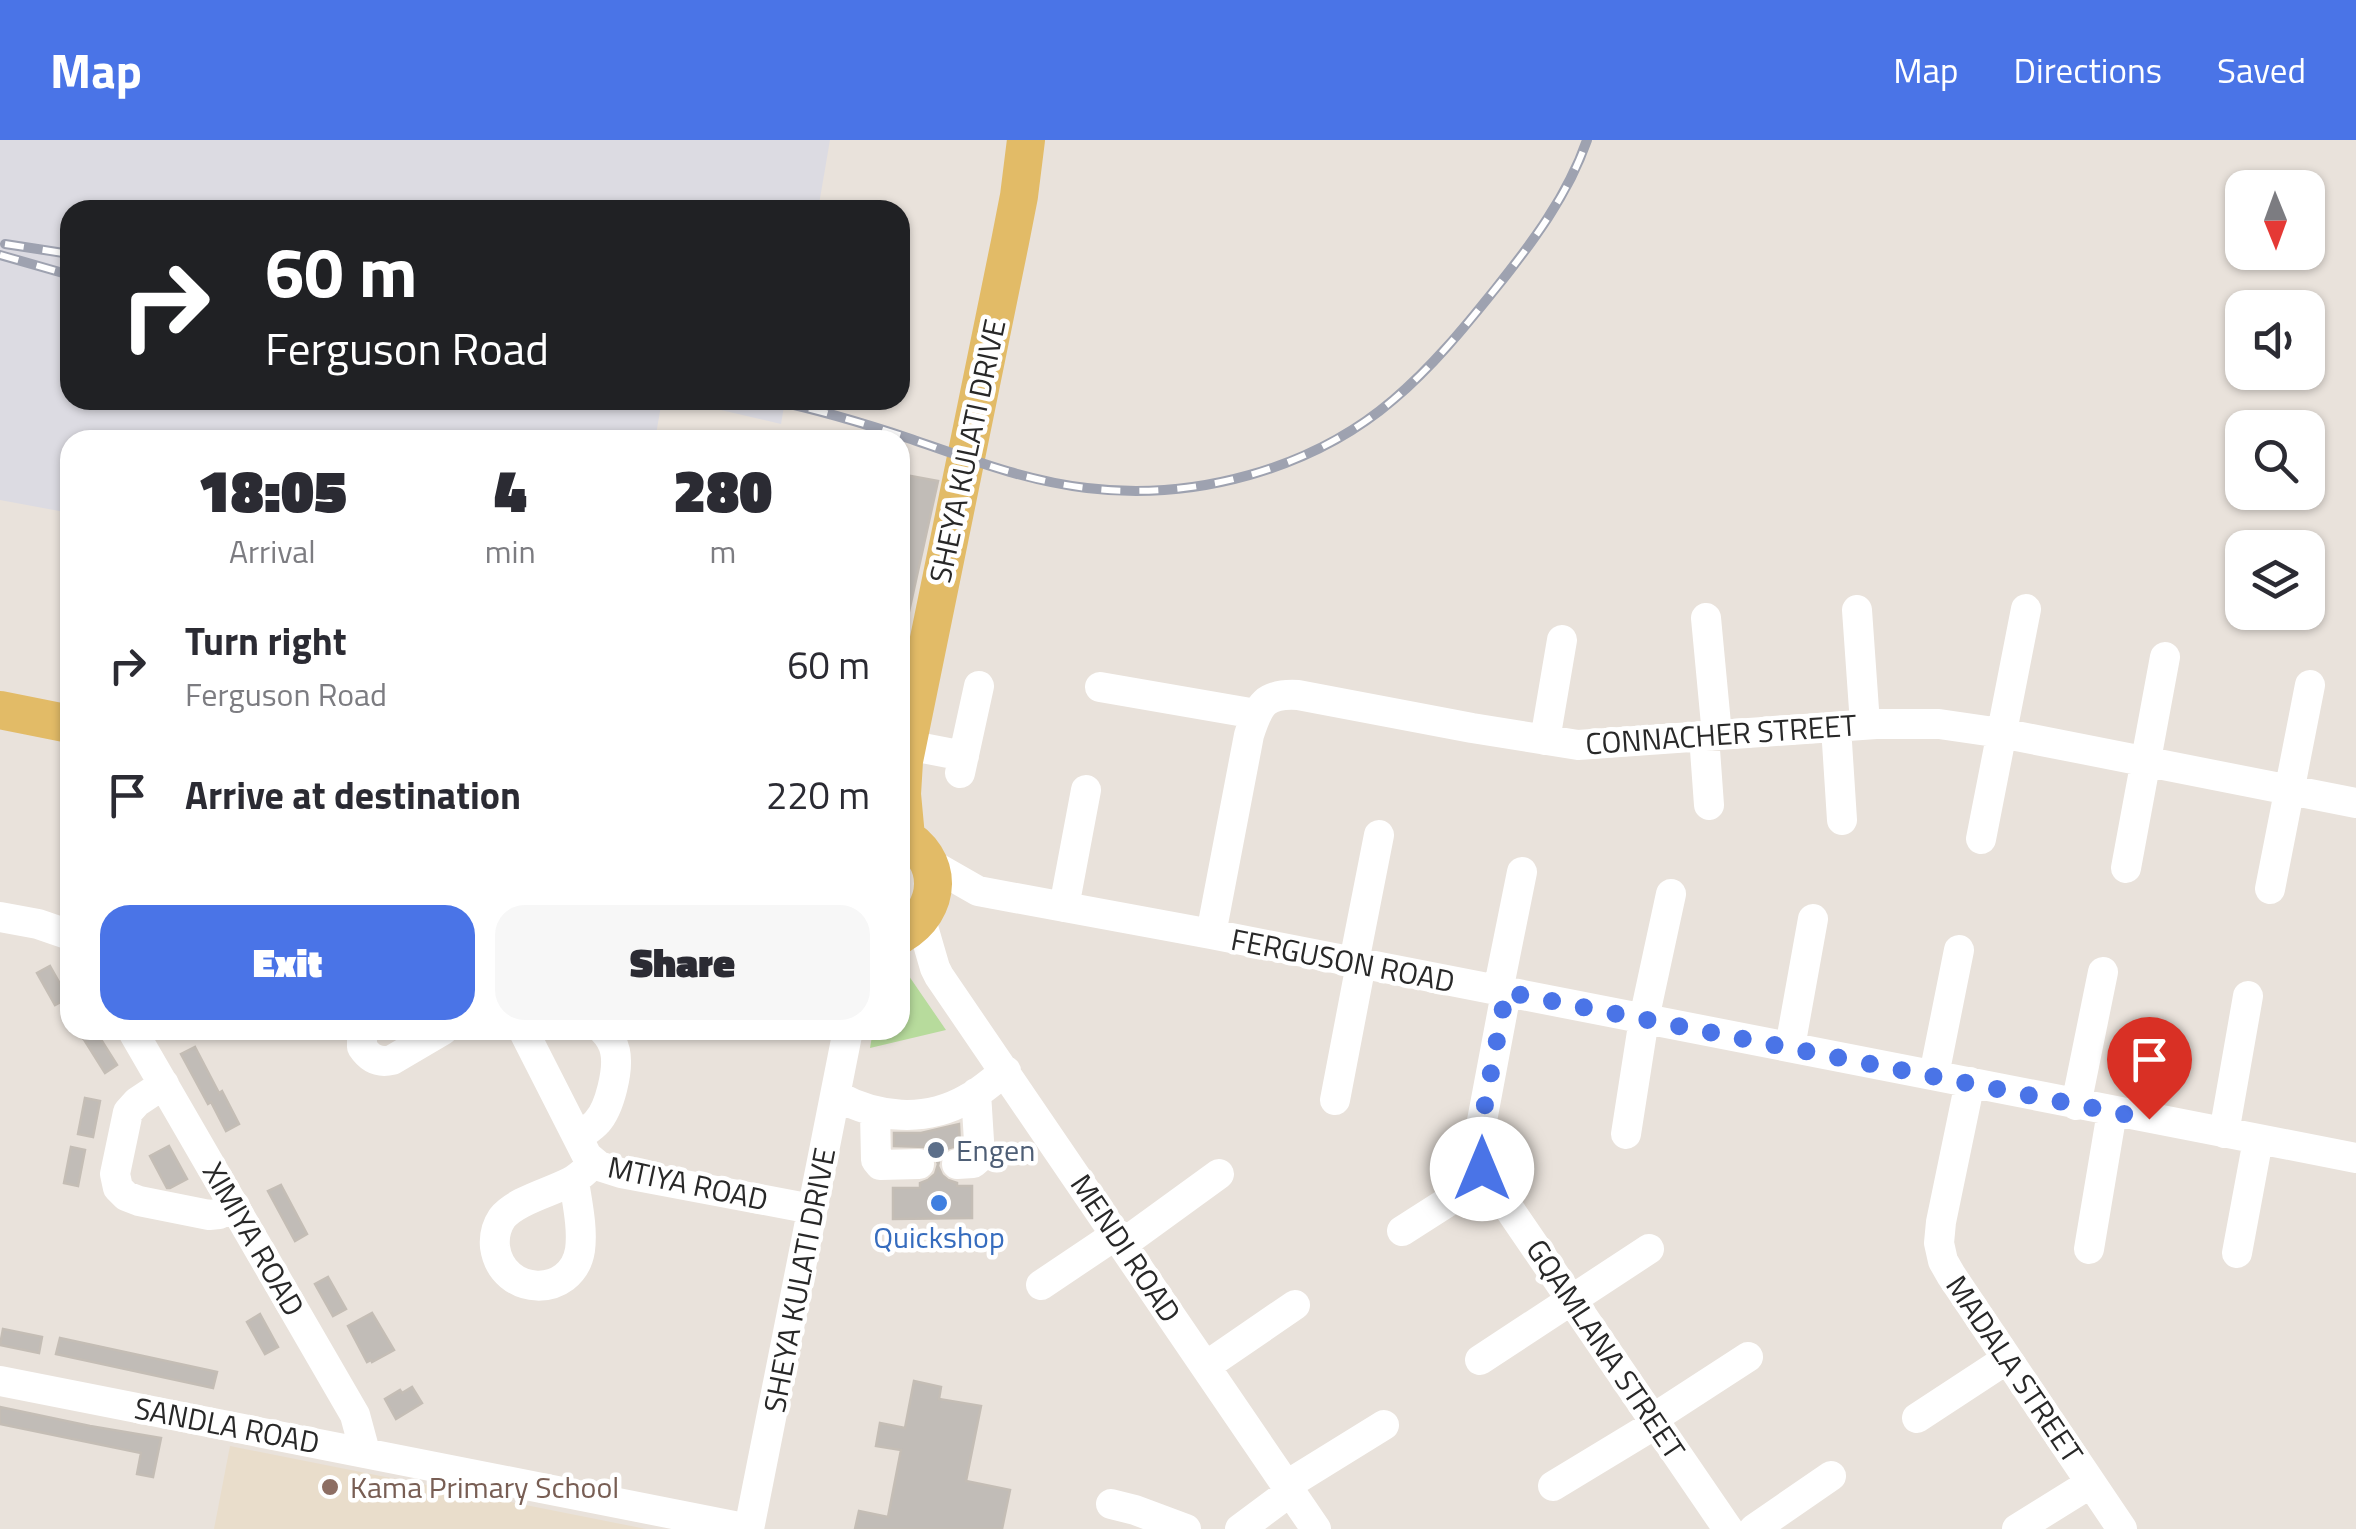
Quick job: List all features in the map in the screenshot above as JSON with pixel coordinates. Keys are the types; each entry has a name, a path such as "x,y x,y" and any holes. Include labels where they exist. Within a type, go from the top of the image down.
{"main road":[{"name":"SHEYA KULATI DRIVE","path":"910,720 1019,196 1026,140"},
{"path":"0,710 60,722"},
{"name":"SHEYA KULATI DRIVE","path":"912,845 934,883 913,926"}],"street":[{"path":"1981,839 2026,609"},
{"path":"1842,820 1857,610"},
{"path":"1706,618 1711,735 1709,805"},
{"path":"1545,740 1562,640"},
{"path":"2126,868 2166,657"},
{"path":"2270,889 2310,685"},
{"path":"910,746 962,765 979,686"},
{"path":"1100,687 1256,714 1248,734 1211,934"},
{"name":"CONNACHER STREET","path":"1256,714 1278,694 1298,695 1578,745 1926,724 2001,733 2356,803"},
{"path":"1064,907 1086,790"},
{"path":"1335,1100 1379,835"},
{"name":"FERGUSON ROAD","path":"912,845 978,891 2356,1158"},
{"name":"GQAMLANA STREET","path":"1522,872 1478,1142 1482,1169 1728,1529"},
{"name":"FERGUSON ROAD","path":"913,926 978,891"},
{"path":"1626,1134 1644,1019 1670,894"},
{"path":"0,917 60,932"},
{"path":"1790,1047 1813,919"},
{"name":"MENDI ROAD","path":"913,926 935,968 1316,1529"},
{"path":"1934,1075 1959,950"},
{"path":"2076,1105 2103,972"},
{"path":"2224,1133 2248,996"},
{"name":"XIMIYA ROAD","path":"138,1040 355,1415 365,1452"},
{"path":"361,1040 366,1053 385,1062 426,1040"},
{"name":"MTIYA ROAD","path":"527,1040 582,1160 622,1173 812,1209"},
{"path":"582,1160 609,1099 616,1058 611,1040"},
{"name":"SHEYA KULATI DRIVE","path":"749,1529 846,1040"},
{"path":"837,1096 875,1112 925,1114 944,1110 1006,1071"},
{"name":"MADALA STREET","path":"1970,1082 1941,1222 1939,1243 1943,1261 2122,1529"},
{"path":"164,1084 128,1112 115,1174 118,1188 139,1201 209,1216 234,1206"},
{"path":"956,1164 974,1163 980,1157 976,1093"},
{"path":"875,1112 876,1160 880,1165 919,1164"},
{"path":"2089,1249 2112,1112"},
{"path":"2238,1253 2258,1140"},
{"path":"1041,1284 1219,1174"},
{"path":"1402,1231 1488,1176"},
{"path":"1480,1360 1649,1248"},
{"path":"1206,1366 1295,1305"},
{"path":"1553,1486 1748,1357"},
{"path":"1917,1418 2007,1359"},
{"name":"SANDLA ROAD","path":"0,1381 749,1529"},
{"path":"1240,1529 1289,1488 1384,1426"},
{"path":"1754,1529 1831,1476"},
{"path":"2017,1529 2091,1483"},
{"path":"1111,1504 1186,1529"}],"shaded area":[{"path":"0,140 830,140 820,200 60,200 60,410 660,410 657,430 60,430 60,511 0,500"},
{"path":"721,410 783,410 781,424"},
{"name":"Kama Primary School","path":"230,1446 646,1529 214,1529"}],"green space":[{"path":"910,978 946,1030 910,1039"},
{"path":"871,1040 904,1040 870,1048"}],"building":[{"path":"910,476 938,481 910,607"},
{"path":"50,966 60,984 60,1002 55,1005 37,973"},
{"path":"84,1040 101,1040 117,1065 105,1073"},
{"path":"195,1047 239,1124 226,1131 181,1054"},
{"path":"85,1098 100,1101 93,1137 78,1134"},
{"path":"959,1124 960,1145 946,1149 938,1166 942,1175 957,1186 972,1186 972,1218 893,1219 893,1188 920,1188 920,1183 935,1174 938,1164 927,1147 894,1146 894,1133 921,1133"},
{"path":"169,1146 187,1179 167,1188 150,1156"},
{"path":"71,1147 85,1150 78,1186 64,1183"},
{"path":"281,1185 307,1234 295,1241 268,1191"},
{"path":"328,1277 346,1309 333,1316 315,1284"},
{"path":"372,1313 394,1350 367,1362 348,1326"},
{"path":"260,1314 278,1347 265,1354 247,1322"},
{"path":"3,1329 42,1337 39,1353 0,1345"},
{"path":"60,1338 217,1372 213,1388 56,1354"},
{"path":"914,1381 941,1387 939,1399 981,1406 966,1481 1010,1490 1002,1529 855,1529 859,1511 888,1517 901,1450 876,1446 880,1423 905,1428"},
{"path":"412,1387 422,1403 396,1419 385,1399"},
{"path":"0,1407 161,1438 153,1477 137,1474 141,1453 0,1424"}],"railway":[{"path":"910,439 1042,480 1127,491 1209,484 1288,462 1361,424 1393,400 1447,347 1536,236 1570,180 1587,140"},
{"path":"5,244 60,252"},
{"path":"0,255 60,272"},
{"path":"815,410 881,430"}],"place":[{"name":"Engen","path":"936,1150"},
{"name":"Quickshop","path":"939,1203"},
{"name":"Kama Primary School","path":"330,1487"}],"route":[{"path":"1482,1169 1478,1142 1506,992 2149,1119"}]}
